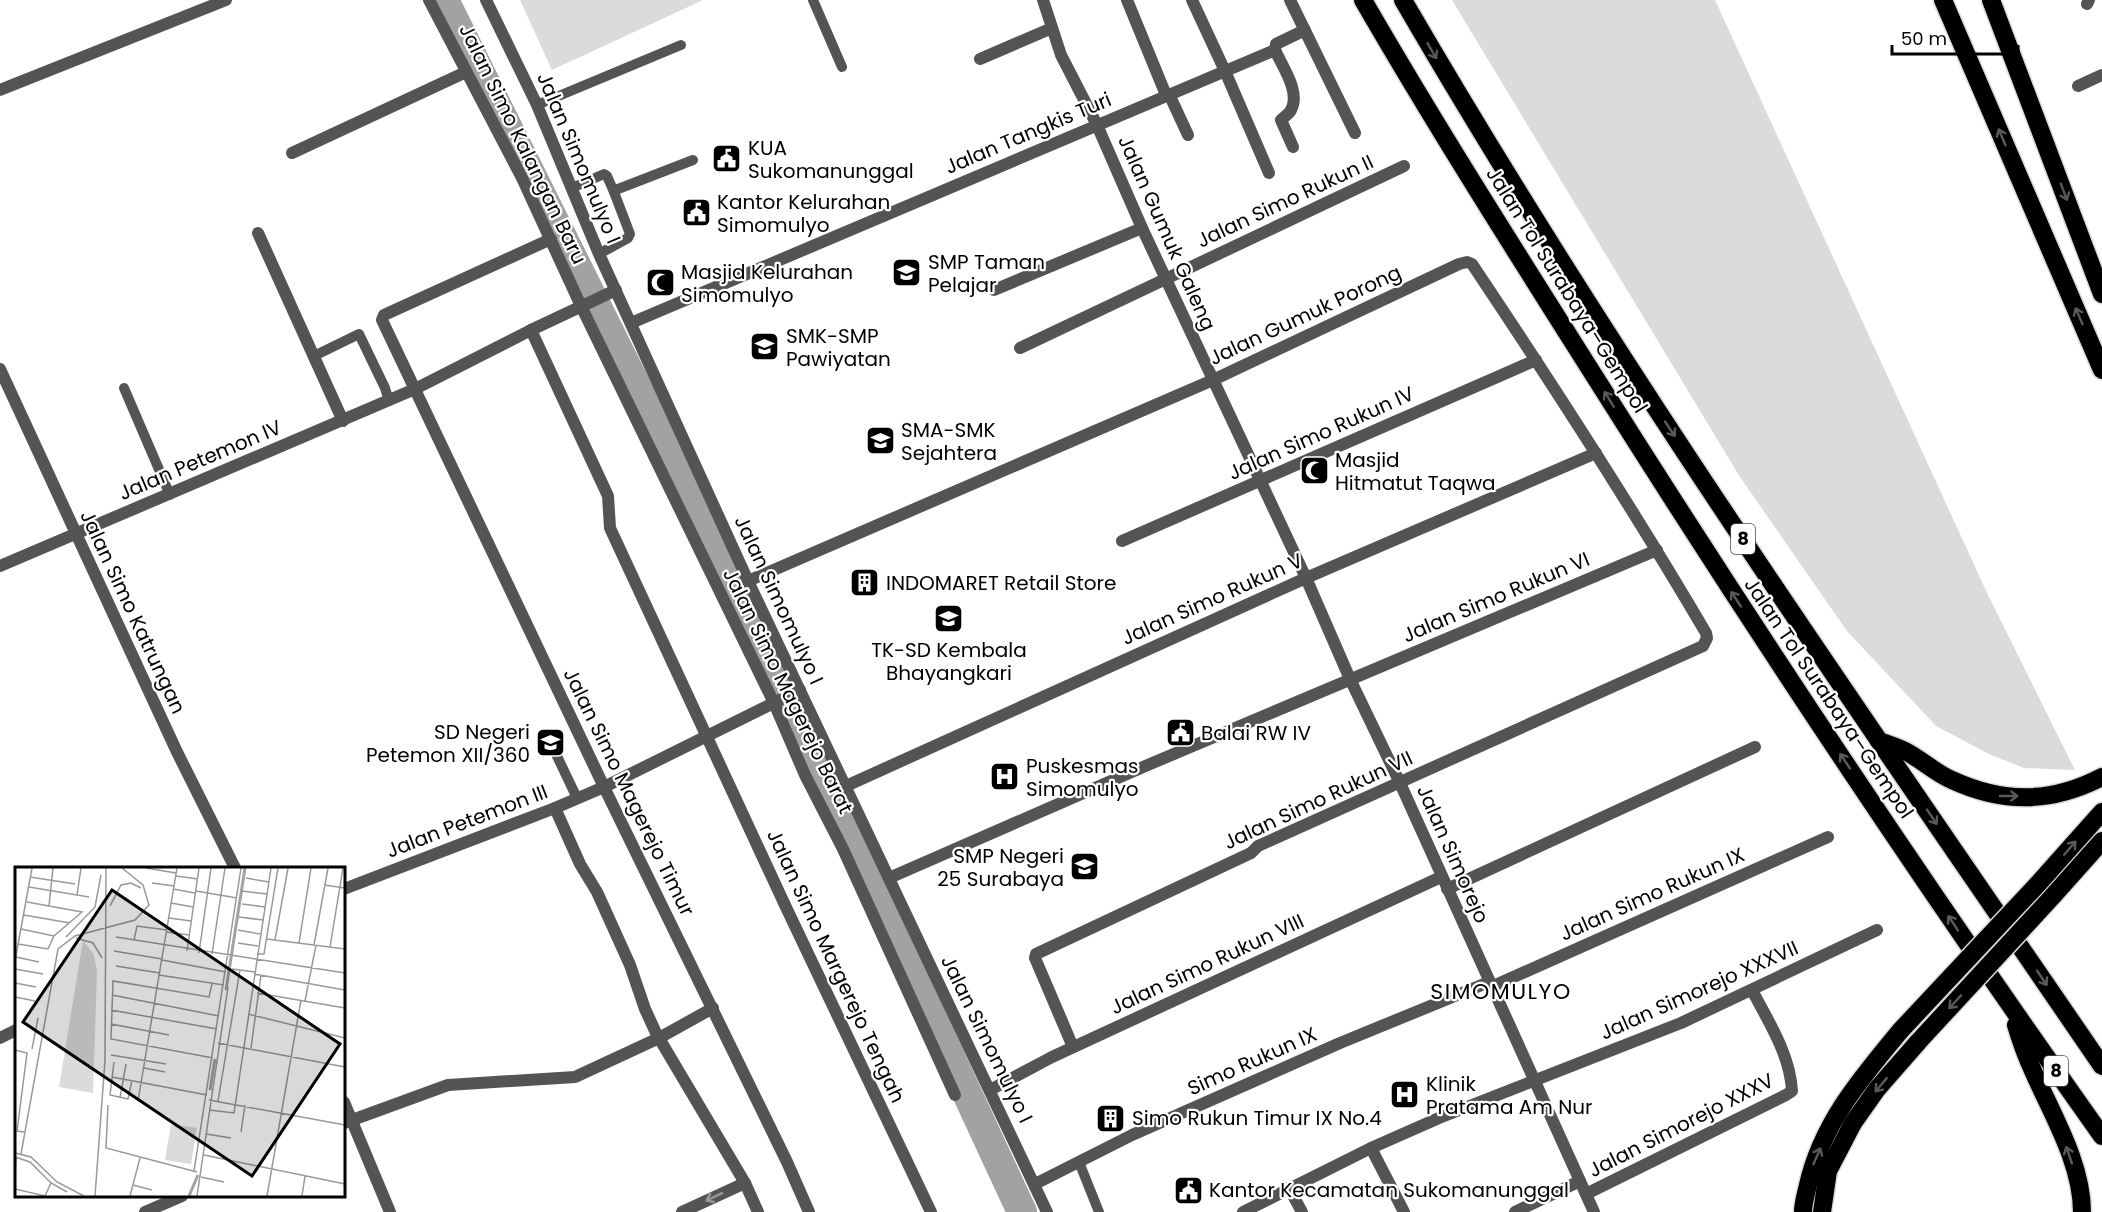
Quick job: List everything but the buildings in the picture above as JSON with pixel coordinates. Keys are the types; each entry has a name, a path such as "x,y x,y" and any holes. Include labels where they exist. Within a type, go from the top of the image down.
{"highway":[{"name":"Jalan Tol Surabaya–Gempol","path":"1363,0 1425,108 1718,572 2009,1006 2102,1136"},
{"name":"Jalan Tol Surabaya–Gempol","path":"1403,0 1473,122 1664,421 1879,741 2102,1066"},
{"path":"1943,0 2102,370"},
{"path":"1991,0 2102,294"},
{"path":"1879,741 1905,750 1951,780 1999,797 2048,796 2079,789 2102,777"},
{"path":"1803,1212 1813,1165 1832,1121 1857,1082 1901,1030 2102,812"},
{"path":"1822,1212 1828,1171 1853,1123 1877,1089 2102,841"},
{"path":"2009,1006 2024,1051 2059,1124 2079,1184 2082,1212"}],"street":[{"path":"0,90 225,0"},
{"name":"Jalan Simo Kalangan Baru","path":"429,0 511,157 583,305"},
{"name":"Jalan Simomulyo I","path":"486,0 537,105 599,254 610,293 631,323 799,691 1047,1212"},
{"name":"Jalan Gumuk Galeng","path":"1043,0 1061,55 1097,125 1142,228 1261,481"},
{"path":"1127,0 1167,94 1188,135"},
{"path":"1192,0 1269,173"},
{"path":"1290,0 1355,133"},
{"path":"980,59 1052,28"},
{"name":"Jalan Tangkis Turi","path":"631,323 1275,50 1277,43 1305,30"},
{"path":"1275,50 1293,90 1293,106 1281,120 1293,147"},
{"path":"292,153 466,72"},
{"path":"2078,86 2102,75"},
{"name":"Jalan Simo Rukun II","path":"1020,348 1404,166"},
{"path":"994,290 1142,228"},
{"path":"258,234 343,421"},
{"name":"Jalan Simo Magerejo Timur","path":"550,239 382,316 382,320 809,1212"},
{"name":"Jalan Gumuk Porong","path":"748,581 1213,380 1467,262 1472,264 1596,453 1657,550 1707,638"},
{"name":"Jalan Petemon IV","path":"0,566 416,389 531,330 610,293"},
{"name":"Jalan Simo Magerejo Barat","path":"583,305 776,703 805,775 843,849 955,1095"},
{"name":"Jalan Simo Margerejo Tengah","path":"531,330 608,496 610,528 931,1212"},
{"name":"Jalan Simo Rukun IV","path":"1122,541 1536,360"},
{"name":"Jalan Simo Katrungan","path":"0,369 172,742 234,867"},
{"name":"Jalan Simo Rukun V","path":"846,786 1306,578 1596,453"},
{"name":"Jalan Simorejo","path":"1261,481 1594,1212"},
{"name":"Jalan Simo Rukun VI","path":"889,878 1143,767 1657,550"},
{"name":"Jalan Simo Rukun VII","path":"1073,1047 1035,958 1036,954 1251,853 1258,846 1703,646 1707,638"},
{"name":"Jalan Petemon III","path":"345,889 604,787 799,691"},
{"path":"1447,889 1755,747"},
{"path":"555,808 580,864 597,892 625,954 645,1010 659,1038 745,1183 758,1212"},
{"name":"Jalan Simo Rukun IX","path":"1490,984 1828,837"},
{"name":"Jalan Simo Rukun VIII","path":"990,1090 1073,1047 1441,877"},
{"name":"Jalan Simorejo XXXVII","path":"1243,1212 1371,1148 1439,1118 1681,1023 1877,930"},
{"name":"Simo Rukun IX","path":"1035,1184 1132,1135 1329,1048 1490,984"},
{"name":"Jalan Simorejo XXXV","path":"1586,1194 1792,1090 1788,1067 1778,1040 1752,990"},
{"path":"390,1212 347,1121 448,1085 574,1077 659,1038 712,1008"},
{"path":"0,1038 15,1030"},
{"path":"1371,1148 1404,1212"},
{"path":"1515,1212 1580,1181"},
{"path":"682,1212 745,1183"},
{"path":"1289,1188 1302,1212"},
{"path":"145,1212 180,1197"}],"lane":[{"path":"813,0 842,67"},
{"path":"537,105 681,45"},
{"path":"614,192 693,160"},
{"path":"572,189 604,174 614,192 630,234 628,238 599,254"},
{"path":"318,354 359,334 389,401"},
{"path":"124,388 170,495"},
{"path":"556,754 577,798"},
{"path":"1078,1162 1099,1212"}],"shaded area":[{"path":"520,0 703,0 552,70"},
{"path":"1452,0 1715,0 1988,595 2075,770 2024,768 1989,754 1936,726 1847,631 1740,477"}],"waterway":[{"path":"444,0 677,468 1022,1212"}],"place":[{"name":"KUA Sukomanunggal","path":"727,159"},
{"name":"Kantor Kelurahan Simomulyo","path":"696,213"},
{"name":"SMP Taman Pelajar","path":"907,273"},
{"name":"Masjid Kelurahan Simomulyo","path":"660,283"},
{"name":"SMK-SMP Pawiyatan","path":"765,347"},
{"name":"SMA-SMK Sejahtera","path":"880,441"},
{"name":"Masjid Hitmatut Taqwa","path":"1314,471"},
{"name":"INDOMARET Retail Store","path":"865,583"},
{"name":"TK-SD Kembala Bhayangkari","path":"949,619"},
{"name":"Balai RW IV","path":"1180,733"},
{"name":"SD Negeri Petemon XII/360","path":"551,743"},
{"name":"Puskesmas Simomulyo","path":"1005,777"},
{"name":"SMP Negeri 25 Surabaya","path":"1085,867"},
{"name":"Klinik Pratama Am Nur","path":"1405,1095"},
{"name":"Simo Rukun Timur IX No.4","path":"1111,1118"},
{"name":"Kantor Kecamatan Sukomanunggal","path":"1188,1190"}],"district":[{"name":"SIMOMULYO","path":"1501,991"}]}
